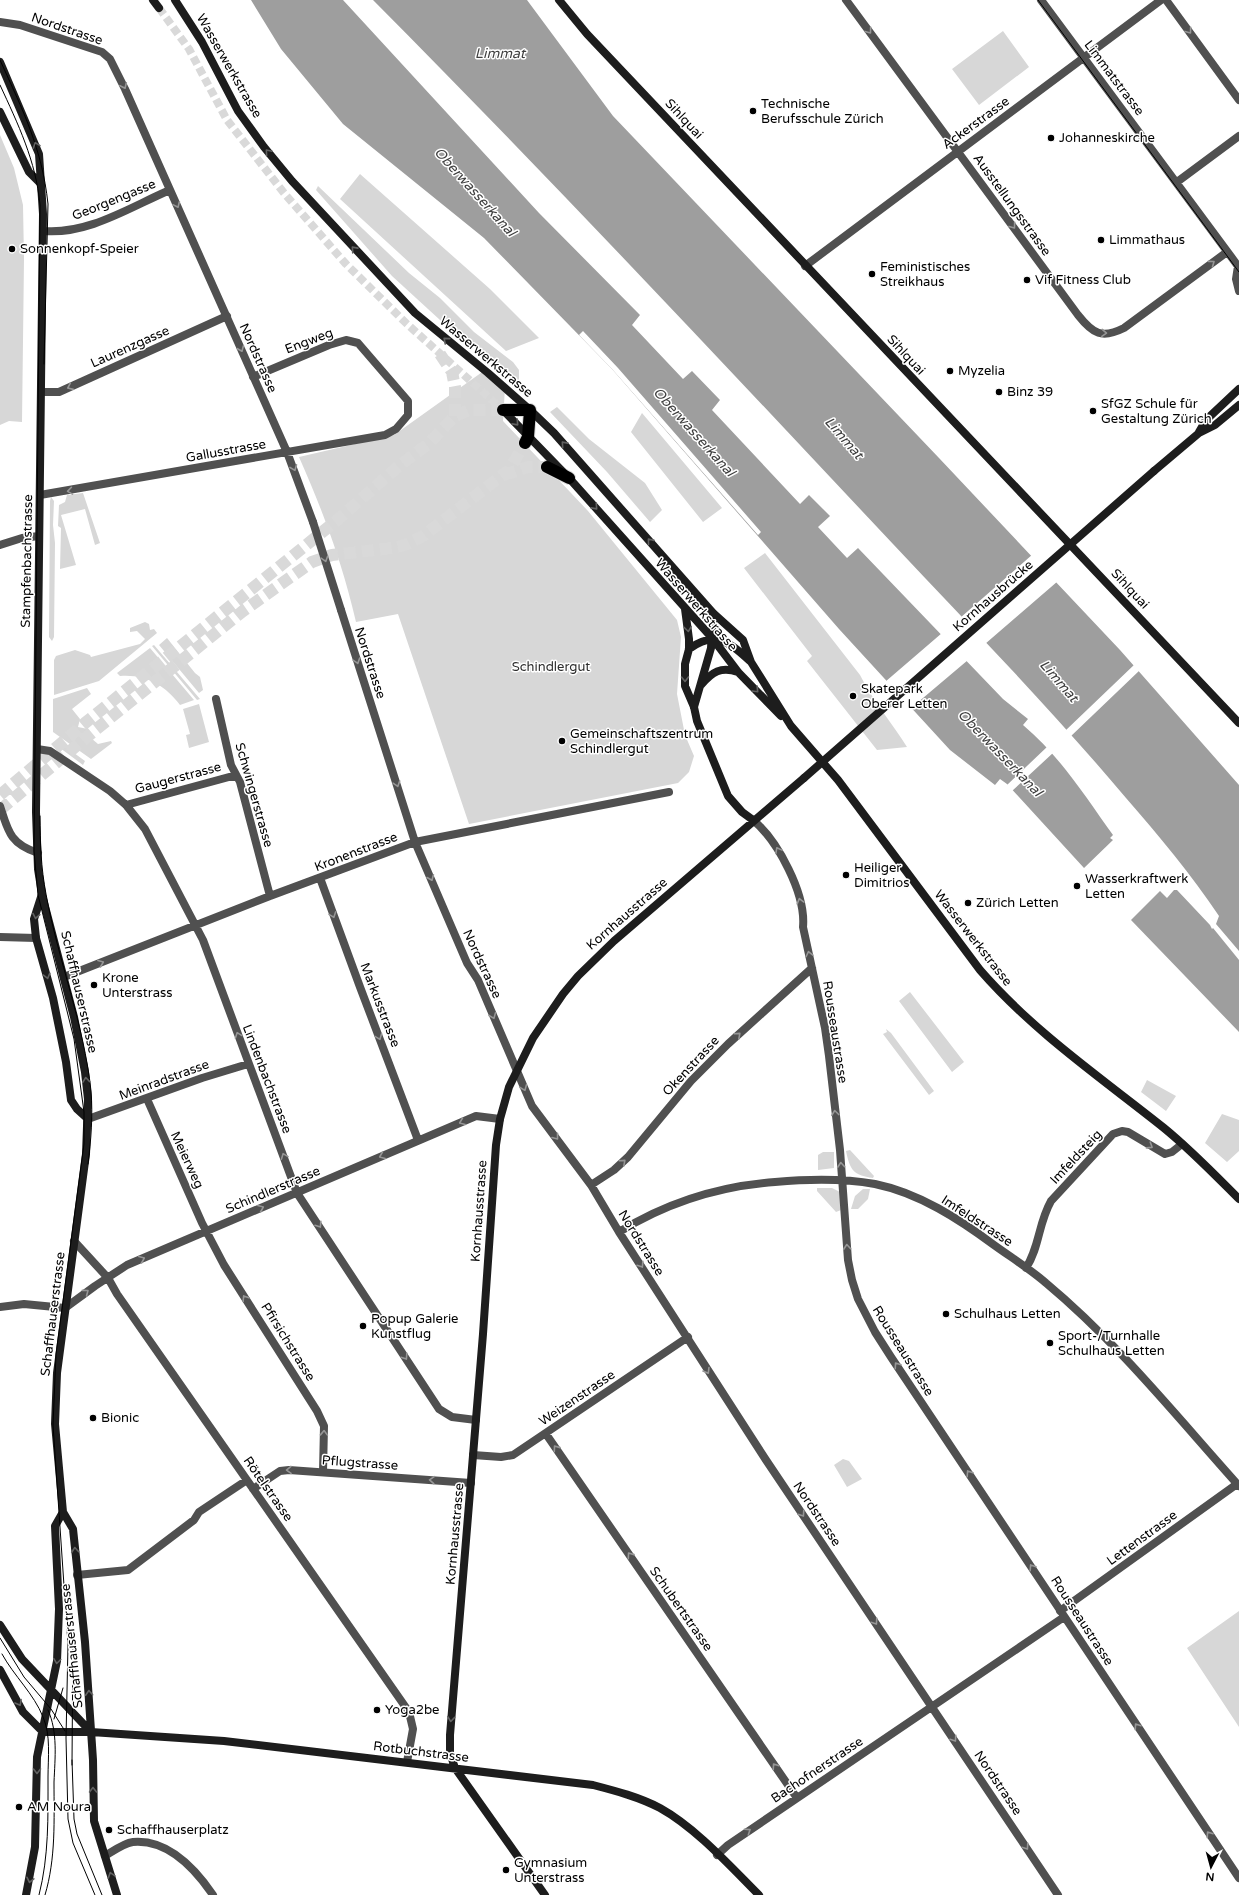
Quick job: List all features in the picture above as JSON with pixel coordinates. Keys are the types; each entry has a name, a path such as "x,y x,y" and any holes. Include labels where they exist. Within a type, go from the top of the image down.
{"highway":[{"path":"503,410 530,410 527,440"},
{"path":"546,467 569,478"}],"street":[{"path":"153,0 159,8"},
{"name":"Wasserwerkstrasse","path":"175,0 202,42 238,111 264,147 292,181 415,313 530,410 634,521 713,613 743,640 752,662 791,726"},
{"name":"Sihlquai","path":"559,0 587,34 805,266 1239,723"},
{"name":"Ausstellungsstrasse","path":"846,0 1078,315 1092,331 1104,334 1114,333 1124,328 1228,252"},
{"name":"Limmatstrasse","path":"1041,0 1239,266"},
{"name":"Ackerstrasse","path":"805,266 1161,0"},
{"path":"1166,0 1239,100"},
{"name":"Nordstrasse","path":"0,22 27,27 102,52 110,59 287,452 313,522 415,842 467,963 478,980 532,1106 591,1185 688,1337 711,1376 766,1460 933,1706 1058,1895"},
{"name":"Stampfenbachstrasse","path":"0,62 39,154 43,231 37,749 38,853 42,894 34,918 36,938"},
{"path":"0,112 29,172 40,184"},
{"path":"1177,182 1239,136"},
{"name":"Georgengasse","path":"43,231 57,232 84,228 170,190"},
{"path":"1239,266 1236,279 1239,291"},
{"name":"Laurenzgasse","path":"41,392 59,392 227,316"},
{"name":"Engweg","path":"253,377 329,345 346,340 358,343 408,401 408,415"},
{"path":"1199,433 1206,420 1239,389"},
{"path":"1199,433 1215,425 1239,405"},
{"name":"Wasserwerkstrasse","path":"503,410 517,422 527,440 569,478 713,639 738,672 791,726 838,780 980,970 1002,995 1043,1034 1182,1144 1239,1199"},
{"name":"Gallusstrasse","path":"40,495 99,486 385,435 396,429 408,415"},
{"name":"Kornhausbrücke","path":"804,778 1199,433"},
{"path":"0,545 22,538 39,536"},
{"name":"Rousseaustrasse","path":"685,609 689,650 685,664 685,686 694,707 696,721 728,796 742,812 765,830 775,845 794,886 804,917 803,927 829,1056 843,1180 848,1260 858,1299 887,1351 1239,1878"},
{"name":"Rousseaustrasse","path":"694,707 713,639 713,613"},
{"path":"689,650 700,641 713,639 720,640 735,648 752,662"},
{"name":"Rousseaustrasse","path":"700,686 716,670 730,669 738,672"},
{"name":"Schwingerstrasse","path":"216,699 231,765 240,782 270,896"},
{"name":"Lindenbachstrasse","path":"37,749 50,751 110,791 126,805 145,829 203,940 297,1193 439,1409 452,1417 476,1420"},
{"name":"Gaugerstrasse","path":"126,805 229,777 236,777"},
{"name":"Kornhausstrasse","path":"455,1768 450,1752 450,1736 474,1455 496,1145 500,1119 509,1087 533,1038 563,994 578,976 614,941 753,820 804,778"},
{"name":"Kronenstrasse","path":"64,977 270,896 415,842 669,792"},
{"path":"0,806 10,835 25,849 38,853"},
{"name":"Markusstrasse","path":"320,878 418,1140"},
{"name":"Schaffhauserstrasse","path":"42,894 64,977 85,1072 88,1119 86,1159 57,1373 55,1424 63,1512 73,1529 85,1642 91,1732"},
{"path":"0,937 36,938"},
{"name":"Schaffhauserstrasse","path":"36,938 52,998 66,1062 71,1100 77,1109 88,1119"},
{"name":"Okenstrasse","path":"591,1185 614,1170 628,1157 695,1077 728,1044 812,968"},
{"name":"Meinradstrasse","path":"88,1119 202,1078 248,1064"},
{"name":"Meierweg","path":"147,1099 166,1144 207,1231"},
{"name":"Schindlerstrasse","path":"65,1308 127,1265 476,1116 500,1119"},
{"name":"Imfeldsteig","path":"1026,1268 1036,1250 1044,1213 1051,1201 1116,1132 1128,1132 1165,1154 1172,1152 1182,1144"},
{"name":"Imfeldstrasse","path":"620,1232 653,1213 700,1195 755,1183 810,1178 843,1180 877,1185 910,1195 942,1210 974,1230 1026,1268 1078,1311 1122,1354 1238,1485"},
{"name":"Pfirsichstrasse","path":"207,1231 224,1265 317,1411 324,1426 323,1472"},
{"name":"Rötelstrasse","path":"74,1241 108,1278 117,1294 409,1712 413,1729 407,1762"},
{"path":"0,1307 24,1304 65,1308"},
{"name":"Weizenstrasse","path":"474,1455 501,1457 513,1455 688,1337"},
{"name":"Schubertstrasse","path":"546,1434 797,1798"},
{"name":"Pflugstrasse","path":"253,1489 280,1470 471,1483"},
{"path":"77,1575 128,1570 194,1520 199,1512 247,1480"},
{"name":"Lettenstrasse","path":"933,1706 1238,1485"},
{"name":"Schaffhauserstrasse","path":"43,1732 57,1663 60,1637 55,1526 63,1512"},
{"path":"0,1625 22,1659 91,1732 94,1821 117,1895"},
{"path":"0,1670 24,1712 43,1732 38,1757 37,1820 33,1865 26,1895"},
{"name":"Bachofnerstrasse","path":"717,1854 728,1845 933,1706"},
{"name":"Rotbuchstrasse","path":"43,1732 91,1732 224,1741 570,1781 623,1793 660,1808 690,1830 759,1895"},
{"path":"455,1768 545,1895"},
{"path":"105,1856 132,1842 146,1843 165,1849 180,1858 199,1874 213,1895"}],"green space":[{"path":"1003,31 1029,67 979,105 952,69"},
{"path":"0,135 14,168 23,205 24,259 22,422 9,421 0,425"},
{"path":"360,174 490,289 539,338 506,351 340,199"},
{"path":"318,186 409,273 440,298 474,332 513,362 519,370 519,381 440,320 392,276 316,190"},
{"name":"Schindlergut","path":"485,370 505,387 503,421 588,511 677,620 681,637 677,694 685,735 694,756 689,772 678,783 469,824 398,614 356,622 332,538 299,457 394,435"},
{"path":"557,407 589,439 645,483 662,510 650,522 607,472 550,412"},
{"path":"642,413 722,508 703,522 631,432"},
{"path":"83,493 100,543 95,545 85,509 61,515 76,565 60,569 61,528 58,526 59,505 65,502 67,495"},
{"path":"51,497 54,501 53,525 55,543 54,637 52,641 49,637"},
{"path":"765,553 860,675 907,747 877,750 807,661 812,656 744,568"},
{"path":"145,622 149,624 150,630 154,629 157,633 99,681 54,695 54,660 56,656 75,650 90,655 91,657 140,644 145,639 137,631 130,632 130,628"},
{"path":"167,638 195,673 200,677 203,690 199,693 159,645"},
{"path":"154,645 200,699 197,700 152,646"},
{"path":"150,648 194,700 180,705 168,692 154,682 138,677 120,676 117,673"},
{"path":"87,688 91,694 72,709 80,719 78,727 88,729 91,738 98,744 111,741 112,743 91,759 53,732 53,699"},
{"path":"199,704 209,742 189,748 186,735 190,734 183,709"},
{"path":"59,742 85,761 83,765 56,745"},
{"path":"910,992 964,1062 952,1072 899,1001"},
{"path":"886,1029 891,1033 934,1091 929,1095 883,1034 887,1032"},
{"path":"1147,1080 1176,1096 1166,1111 1141,1092"},
{"path":"1222,1114 1239,1120 1239,1151 1227,1162 1205,1143"},
{"path":"850,1150 874,1176 873,1178 857,1173 851,1167 846,1151"},
{"path":"823,1152 834,1152 834,1168 818,1170 818,1155"},
{"path":"817,1188 832,1188 840,1192 841,1210 836,1212 817,1191"},
{"path":"863,1189 870,1189 868,1199 858,1209 851,1209 855,1196"},
{"path":"843,1459 849,1461 862,1479 847,1487 834,1465"},
{"path":"1239,1611 1239,1727 1187,1648"}],"water":[{"name":"Oberwasserkanal","path":"251,0 343,0 539,213 640,315 632,325 683,379 692,371 720,400 712,410 800,504 809,495 830,516 818,527 847,558 858,548 1003,699 1028,719 1023,725 1049,750 1082,791 1113,835 1110,838 1113,840 1084,868 1007,784 1000,779 995,785 950,750 839,629 612,369 484,238 343,124 281,49"},
{"name":"Limmat","path":"373,0 527,0 613,116 1120,650 1239,785 1239,951 1216,924 1219,916 1197,885 1151,827 1041,701 635,270 505,134"},
{"path":"1174,890 1177,890 1212,929 1213,928 1239,960 1239,1032 1131,920 1160,891 1167,898"}],"pier":[{"path":"583,331 618,368 761,532 758,535 612,369 579,335"},
{"path":"1033,554 1058,581 985,644 960,618"},
{"path":"942,633 968,660 910,709 885,682"},
{"path":"1135,664 1140,670 1070,737 1065,731"},
{"path":"1048,746 1054,752 1012,791 1007,785"}],"tunnel":[{"path":"159,8 189,49 227,120 284,193 346,264 407,324 503,410"},
{"path":"440,354 452,372 455,387 455,416"},
{"path":"0,795 85,723 336,521 400,465 428,444 455,416 469,410 503,410"},
{"path":"0,810 94,731 243,611 312,562 332,555 392,548 405,545 423,536 509,470 525,443"},
{"path":"504,475 528,467 547,467"}],"tram line":[{"path":"1038,0 1239,272"},
{"path":"0,60 36,147 48,204 44,364"},
{"path":"0,85 25,143 35,173 40,205 34,851 38,895 74,1039 84,1112 84,1144 56,1354 53,1425 68,1644 66,1738 68,1819 73,1843 95,1895"},
{"path":"40,816 41,855 46,894 88,1066 92,1110 88,1164"},
{"path":"72,1765 73,1629"},
{"path":"0,1638 24,1677 51,1709 65,1731"},
{"path":"2,1654 29,1693 46,1724 49,1754 48,1822 45,1866 39,1895"},
{"path":"54,1719 63,1688"},
{"path":"45,1895 49,1881 53,1853 54,1825 55,1736 48,1710"},
{"path":"72,1760 74,1819 77,1834 102,1895"}],"place":[{"name":"Technische Berufsschule Zürich","path":"753,111"},
{"name":"Johanneskirche","path":"1051,138"},
{"name":"Limmathaus","path":"1101,240"},
{"name":"Sonnenkopf-Speier","path":"12,249"},
{"name":"Feministisches Streikhaus","path":"872,274"},
{"name":"Vif Fitness Club","path":"1027,280"},
{"name":"Myzelia","path":"950,371"},
{"name":"Binz 39","path":"999,392"},
{"name":"SfGZ Schule für Gestaltung Zürich","path":"1093,411"},
{"name":"Skatepark Oberer Letten","path":"853,696"},
{"name":"Gemeinschaftszentrum Schindlergut","path":"562,741"},
{"name":"Heiliger Dimitrios","path":"846,875"},
{"name":"Wasserkraftwerk Letten","path":"1077,886"},
{"name":"Zürich Letten","path":"968,903"},
{"name":"Krone Unterstrass","path":"94,985"},
{"name":"Schulhaus Letten","path":"946,1314"},
{"name":"Popup Galerie Kunstflug","path":"363,1326"},
{"name":"Sport-/Turnhalle Schulhaus Letten","path":"1050,1343"},
{"name":"Bionic","path":"93,1418"},
{"name":"Yoga2be","path":"377,1710"},
{"name":"AM Noura","path":"19,1807"},
{"name":"Schaffhauserplatz","path":"109,1830"},
{"name":"Gymnasium Unterstrass","path":"506,1870"}]}
